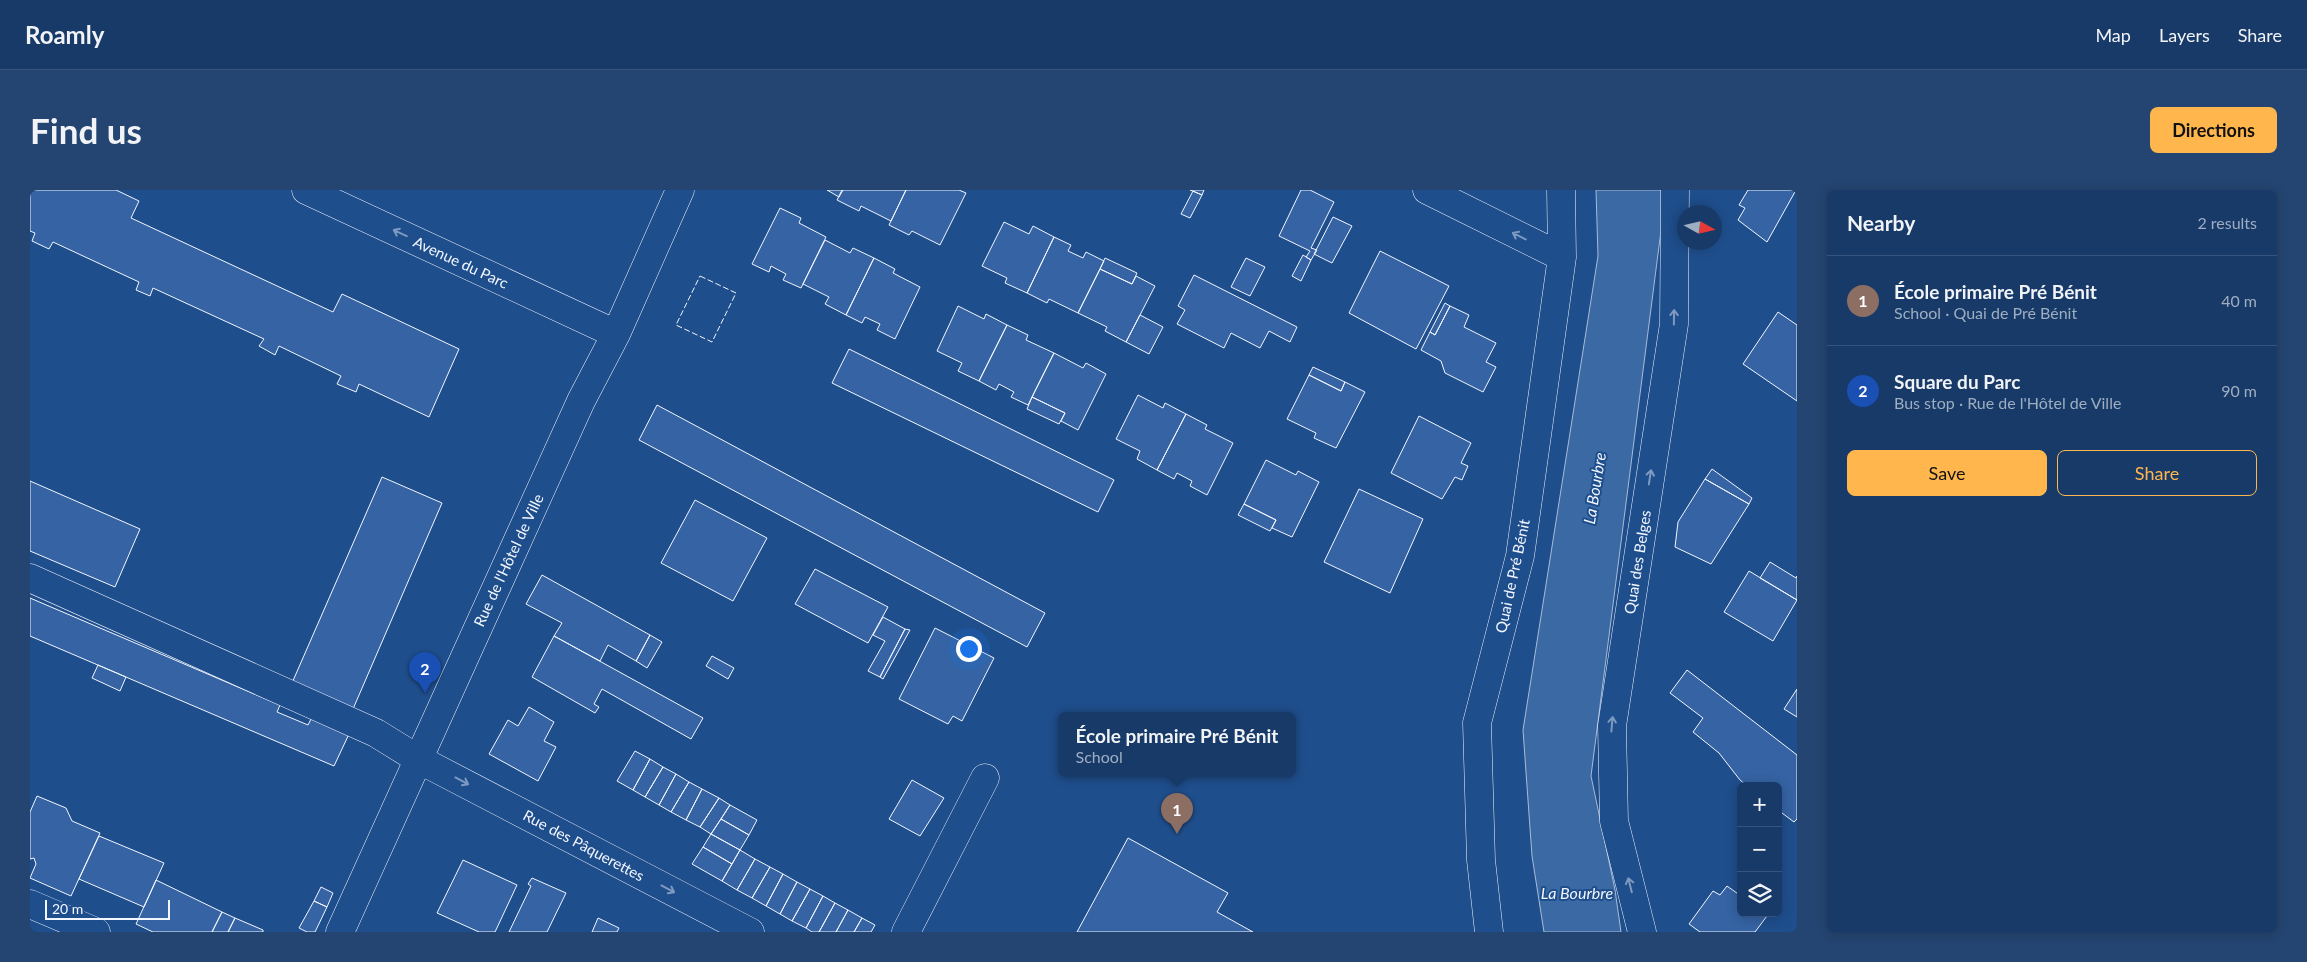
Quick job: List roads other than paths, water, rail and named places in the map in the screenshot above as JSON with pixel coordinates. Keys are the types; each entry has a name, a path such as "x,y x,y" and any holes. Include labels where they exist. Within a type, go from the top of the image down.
{"street":[{"name":"Avenue du Parc","path":"306,190 616,334"},
{"name":"Rue de l'Hôtel de Ville","path":"340,932 581,401 616,334 680,190"},
{"path":"1427,190 1562,258"},
{"name":"Quai de Pré Bénit","path":"1489,932 1481,860 1477,723 1520,556 1562,258 1561,190"},
{"name":"Quai des Belges","path":"1642,932 1614,821 1612,726 1674,324 1676,190"},
{"name":"Rue des Pâquerettes","path":"30,578 376,733 418,759 750,932"},
{"path":"906,932 985,778"},
{"path":"30,904 96,932"}],"water":[{"name":"La Bourbre","path":"1596,190 1664,190 1663,215 1591,776 1615,890 1621,932 1544,932 1532,856 1523,730 1598,256"}],"place":[{"name":"Square du Parc","path":"425,693"},
{"name":"École primaire Pré Bénit","path":"1177,834"}]}
